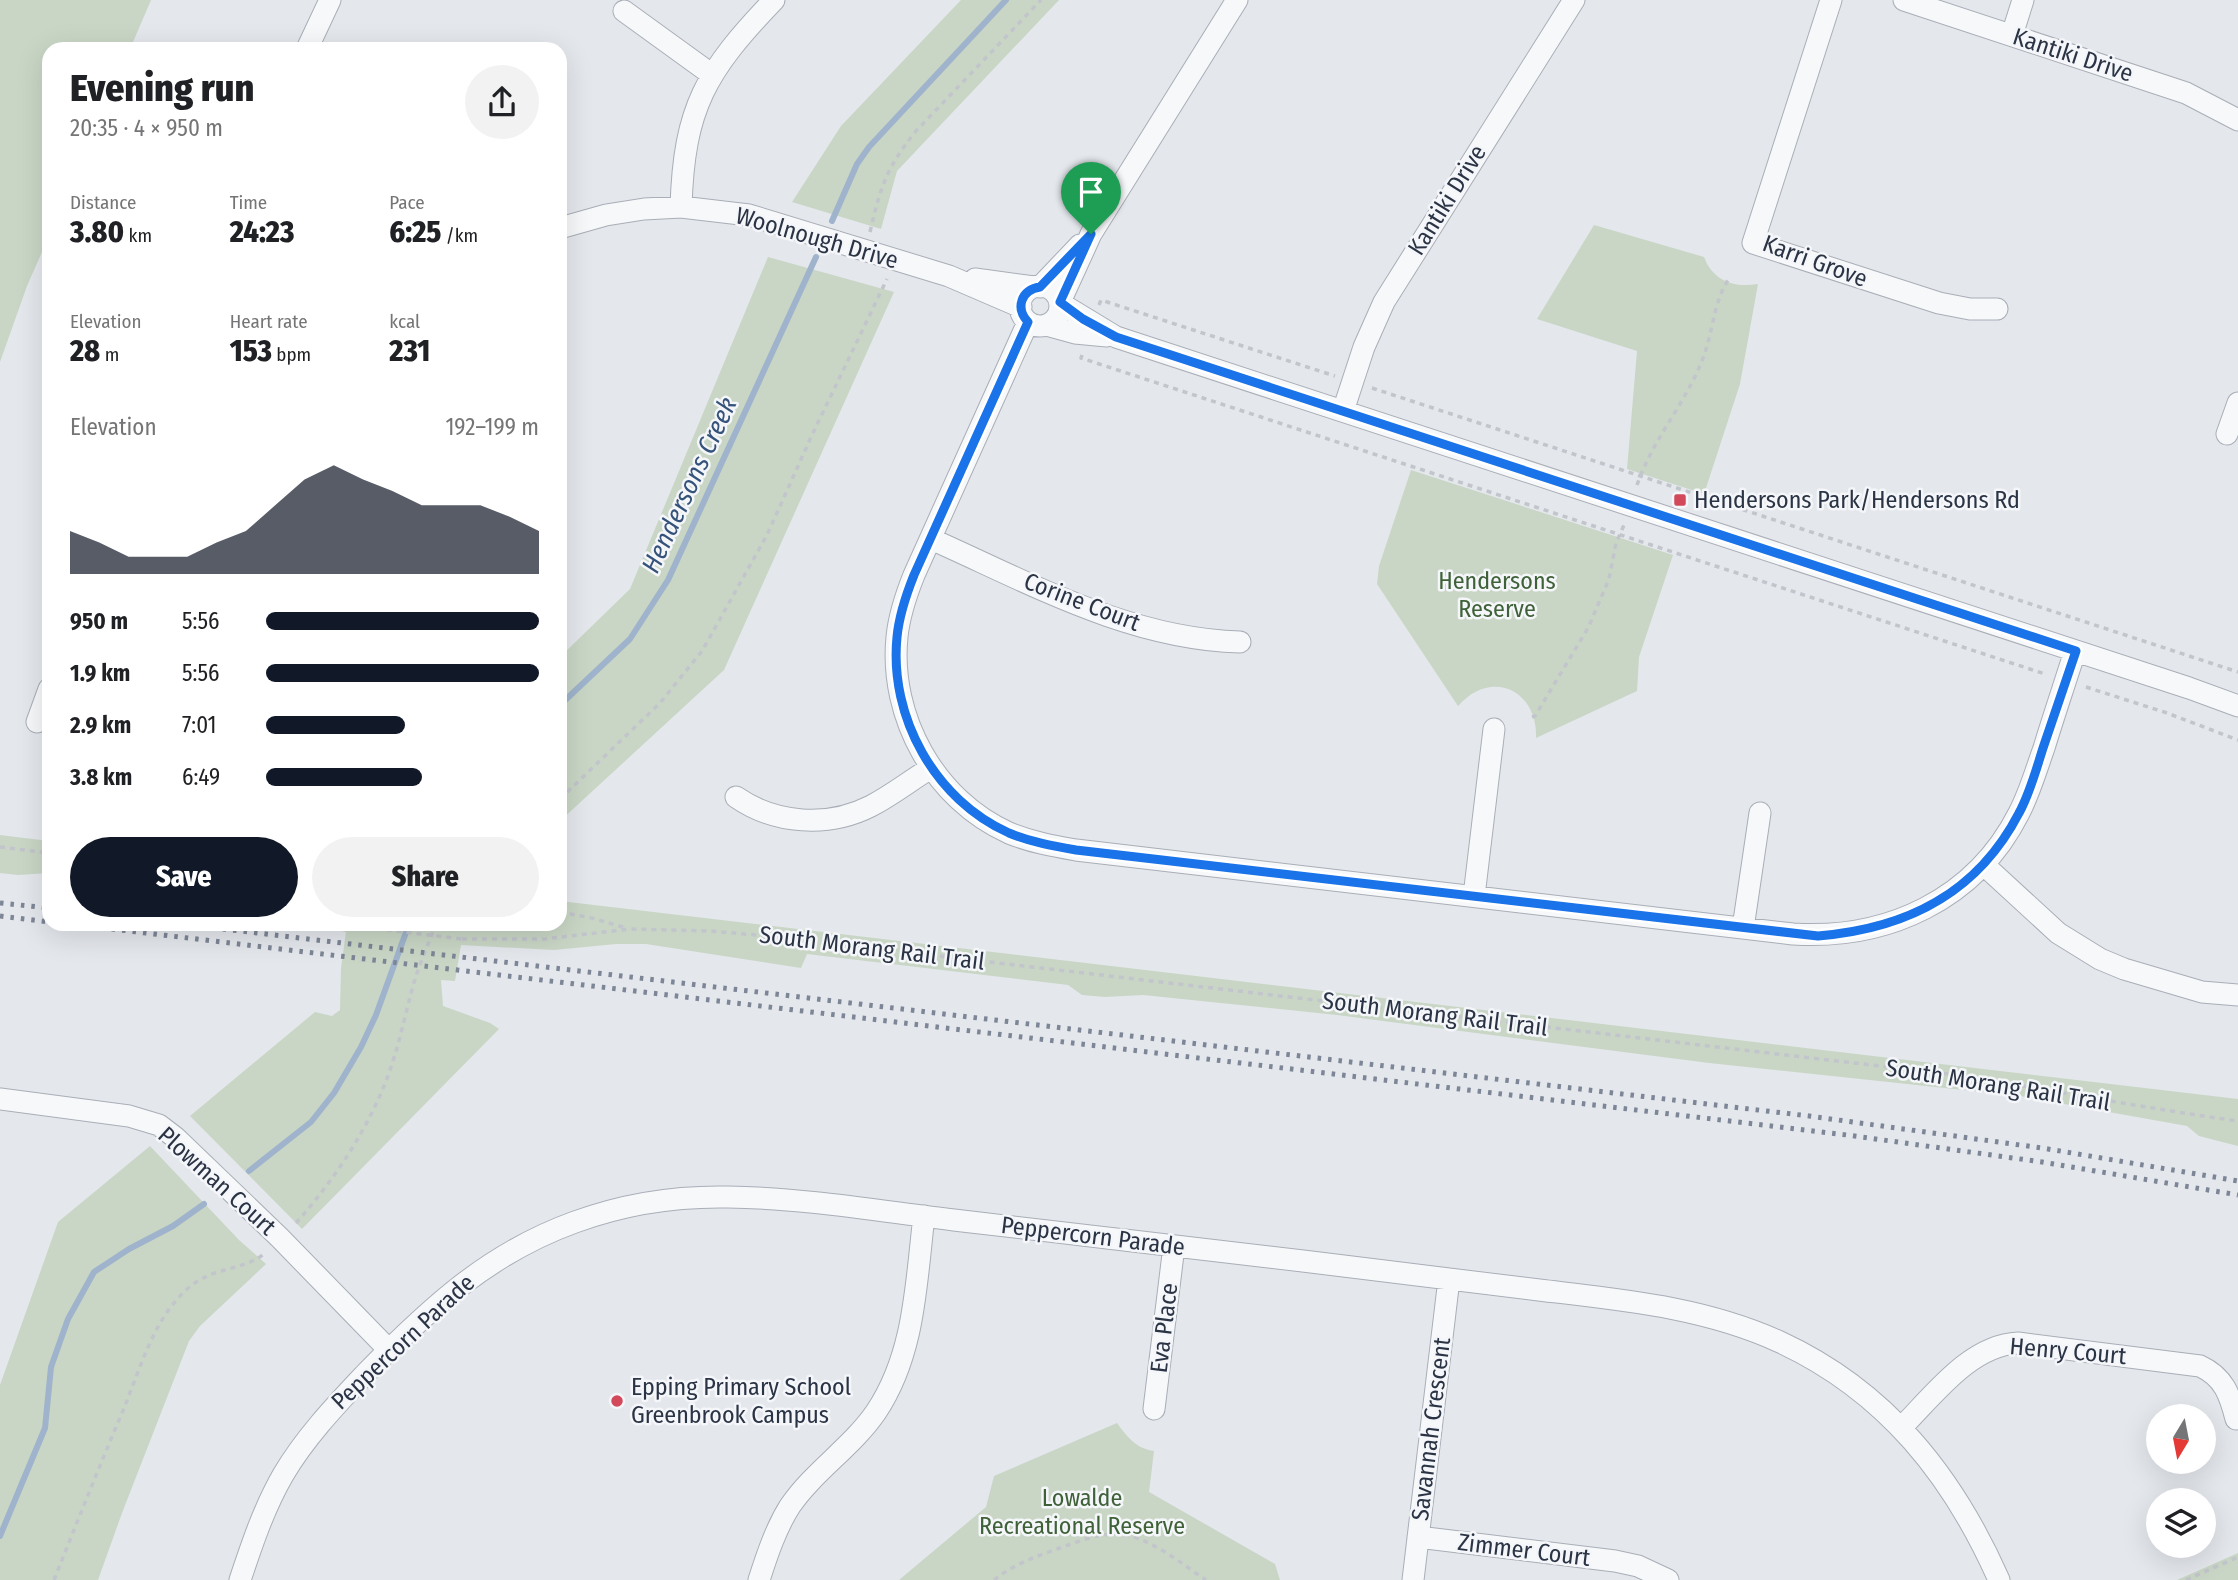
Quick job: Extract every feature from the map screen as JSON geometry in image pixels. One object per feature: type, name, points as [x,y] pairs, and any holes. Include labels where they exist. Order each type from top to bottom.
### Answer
[{"type":"street","points":[[310,42],[330,0]]},
{"type":"street","points":[[681,207],[685,144],[701,93],[732,45],[774,0]]},
{"type":"street","points":[[1032,318],[1056,319],[1060,302],[1091,234],[1237,0]]},
{"type":"street","name":"Kantiki Drive","points":[[1343,411],[1364,347],[1384,302],[1574,0]]},
{"type":"street","name":"Karri Grove","points":[[1830,0],[1754,243],[1939,303],[1970,309],[1997,309]]},
{"type":"street","name":"Kantiki Drive","points":[[1904,0],[2186,93],[2238,120]]},
{"type":"street","points":[[2012,35],[2023,0]]},
{"type":"street","points":[[624,11],[711,74]]},
{"type":"street","name":"Woolnough Drive","points":[[567,226],[606,215],[644,209],[681,207],[749,215],[949,276],[1037,287]]},
{"type":"street","points":[[1091,234],[1037,287],[1024,295],[1032,318],[904,602],[897,636],[896,669],[900,697],[908,725],[931,768],[977,815],[1008,832],[1038,843],[1474,896],[1818,936],[1851,933],[1881,927],[1920,912],[1953,891],[1984,865],[2005,838],[2020,812],[2076,651]]},
{"type":"street","name":"Woolnough Drive","points":[[949,276],[1032,318],[1075,333],[1116,337]]},
{"type":"street","points":[[1037,287],[1054,292],[1060,302],[1116,337],[2238,706]]},
{"type":"street","points":[[2227,434],[2238,403]]},
{"type":"street","name":"Corine Court","points":[[931,539],[1113,618],[1182,636],[1240,642]]},
{"type":"street","points":[[37,722],[42,708]]},
{"type":"street","points":[[1474,896],[1494,729]]},
{"type":"street","points":[[736,797],[752,808],[772,816],[825,820],[853,814],[872,805],[931,768]]},
{"type":"street","points":[[1743,928],[1760,813]]},
{"type":"street","points":[[1984,865],[2058,933],[2100,959],[2124,969],[2202,992],[2238,995]]},
{"type":"street","name":"Plowman Court","points":[[0,1099],[119,1114],[159,1125],[176,1138],[280,1238],[389,1350]]},
{"type":"street","name":"Peppercorn Parade","points":[[240,1580],[261,1522],[285,1472],[305,1442],[332,1408],[389,1350],[462,1283],[504,1254],[542,1235],[624,1207],[668,1200],[729,1197],[924,1216],[1671,1307],[1745,1327],[1786,1344],[1831,1370],[1867,1396],[1901,1428],[1930,1459],[1949,1485],[1970,1519],[1999,1580]]},
{"type":"street","points":[[759,1580],[780,1525],[791,1506],[807,1486],[856,1438],[876,1412],[895,1378],[908,1338],[924,1216]]},
{"type":"street","name":"Eva Place","points":[[1154,1409],[1174,1246]]},
{"type":"street","name":"Savannah Crescent","points":[[1413,1580],[1449,1279]]},
{"type":"street","name":"Henry Court","points":[[1901,1428],[1975,1357],[2003,1343],[2200,1367],[2220,1379],[2229,1393],[2236,1419]]},
{"type":"street","name":"Zimmer Court","points":[[1418,1537],[1615,1561],[1637,1566],[1668,1580]]},
{"type":"path","points":[[869,233],[881,185],[898,153],[1041,0]]},
{"type":"path","points":[[567,792],[660,704],[702,651],[767,535],[885,285]]},
{"type":"path","points":[[0,847],[42,852]]},
{"type":"path","name":"South Morang Rail Trail","points":[[567,913],[630,929]]},
{"type":"path","name":"South Morang Rail Trail","points":[[396,931],[462,939],[544,939],[630,929],[711,931],[767,936],[1957,1075],[2033,1086],[2170,1112],[2238,1121]]},
{"type":"path","points":[[54,1580],[148,1349],[167,1312],[197,1280],[212,1272],[257,1259],[295,1224],[329,1184],[352,1148],[381,1093],[433,931]]},
{"type":"path","points":[[994,1580],[1016,1565],[1036,1556],[1101,1535],[1116,1534],[1144,1542],[1206,1580]]},
{"type":"path","points":[[2186,1580],[2238,1557]]},
{"type":"green space","points":[[0,0],[151,0],[133,42],[42,42],[42,252],[0,362]]},
{"type":"green space","points":[[961,0],[1059,0],[897,171],[881,229],[792,202],[841,126]]},
{"type":"green space","points":[[1594,225],[1704,257],[1713,272],[1733,284],[1758,284],[1740,384],[1704,494],[1627,469],[1637,351],[1537,319]]},
{"type":"green space","points":[[768,257],[894,292],[724,670],[567,815],[567,650],[630,589]]},
{"type":"green space","name":"Hendersons Reserve","points":[[1411,470],[1673,555],[1639,657],[1637,691],[1536,738],[1535,721],[1529,707],[1521,697],[1510,690],[1484,688],[1471,694],[1458,706],[1377,584],[1379,566]]},
{"type":"green space","points":[[0,835],[42,840],[42,873],[0,873]]},
{"type":"green space","points":[[567,902],[2238,1099],[2238,1146],[2199,1136],[2187,1126],[2020,1096],[1709,1063],[1337,1015],[1143,995],[1082,995],[1068,985],[807,954],[801,968],[646,944],[554,950],[461,945],[455,981],[441,980],[443,1006],[490,1023],[499,1029],[302,1229],[190,1116],[315,1012],[332,1016],[340,1010],[341,968],[346,932],[342,931],[567,931]]},
{"type":"green space","points":[[150,1146],[239,1240],[266,1264],[200,1326],[189,1341],[98,1580],[0,1580],[0,1385],[58,1222]]},
{"type":"green space","name":"Lowalde Recreational Reserve","points":[[1117,1423],[1133,1442],[1154,1451],[1149,1492],[1275,1564],[1280,1580],[899,1580],[986,1507],[994,1476]]},
{"type":"green space","points":[[2238,1553],[2238,1580],[2177,1580]]},
{"type":"waterway","name":"Hendersons Creek","points":[[832,221],[857,164],[869,147],[1006,0]]},
{"type":"waterway","name":"Hendersons Creek","points":[[567,698],[630,639],[668,580],[816,257]]},
{"type":"waterway","name":"Hendersons Creek","points":[[249,1171],[311,1122],[334,1093],[376,1015],[406,931]]},
{"type":"waterway","name":"Hendersons Creek","points":[[0,1536],[45,1428],[51,1367],[68,1319],[94,1272],[129,1249],[173,1226],[204,1204]]},
{"type":"railway","points":[[0,903],[42,907]]},
{"type":"railway","points":[[0,916],[42,921]]},
{"type":"railway","points":[[129,931],[1847,1135],[2042,1162],[2238,1195]]},
{"type":"railway","points":[[240,931],[1809,1116],[2042,1148],[2238,1181]]},
{"type":"place","name":"Hendersons Park/Hendersons Rd","points":[[1680,500]]},
{"type":"place","name":"Epping Primary School Greenbrook Campus","points":[[617,1401]]},
{"type":"route","points":[[1091,234],[1060,303],[1116,337],[2076,651],[2032,782],[2020,812],[2005,838],[1984,865],[1953,891],[1920,912],[1881,927],[1818,936],[1076,850],[1038,843],[1008,832],[977,815],[931,768],[908,725],[896,669],[897,636],[904,602],[914,575],[1028,322],[1021,311],[1021,301],[1028,290],[1040,287],[1091,234]]}]
